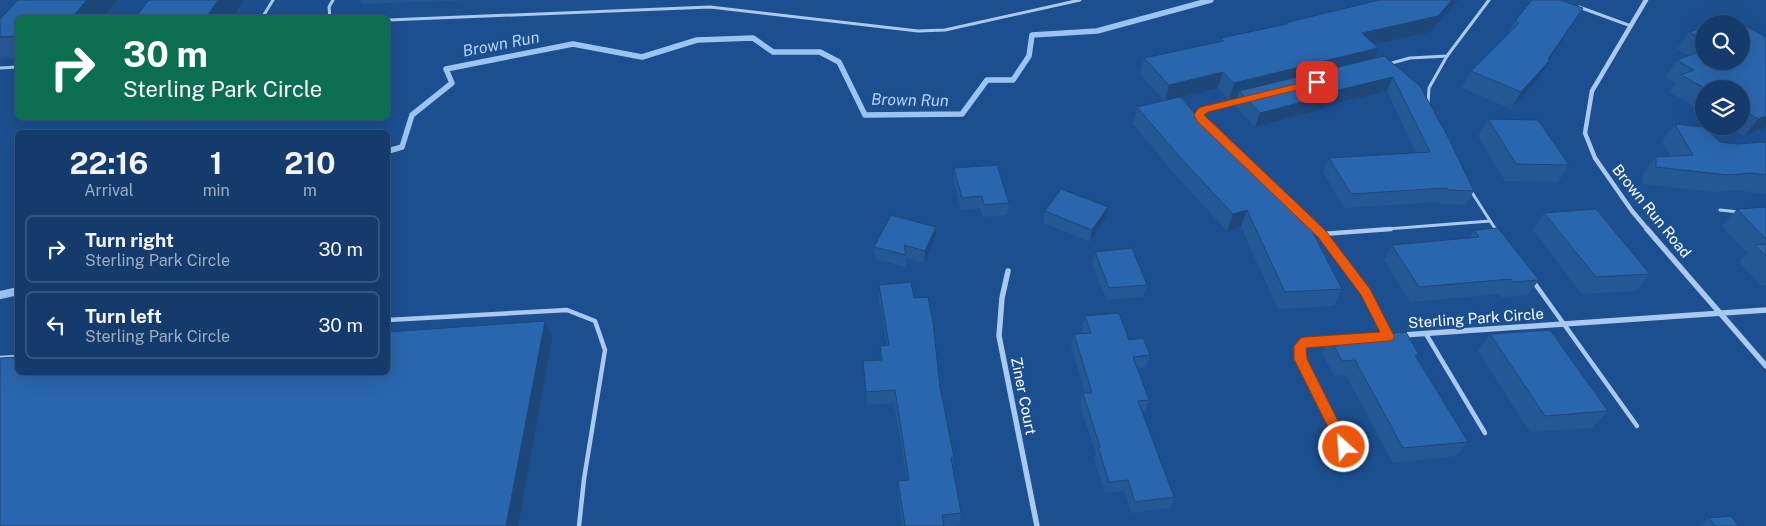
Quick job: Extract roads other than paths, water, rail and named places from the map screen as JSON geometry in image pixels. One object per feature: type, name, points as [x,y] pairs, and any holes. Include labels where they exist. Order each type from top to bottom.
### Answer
[{"type":"street","name":"Brown Run Road","points":[[1646,0],[1592,91],[1585,133],[1595,158],[1627,205],[1766,366]]},
{"type":"street","name":"Ziner Court","points":[[1008,271],[1002,298],[999,336],[1037,526]]},
{"type":"street","name":"Sterling Park Circle","points":[[1379,337],[1766,310]]},
{"type":"street","points":[[1305,341],[1342,339]]},
{"type":"lane","points":[[264,15],[273,0]]},
{"type":"lane","points":[[330,15],[329,7],[333,0]]},
{"type":"lane","points":[[390,20],[710,7],[750,10],[918,31],[945,30],[1080,0]]},
{"type":"lane","points":[[1431,113],[1428,104],[1429,88],[1447,56],[1489,0]]},
{"type":"lane","points":[[1576,6],[1631,26]]},
{"type":"lane","points":[[1382,65],[1410,58],[1447,56]]},
{"type":"lane","points":[[0,68],[15,67]]},
{"type":"lane","name":"Sterling Park Circle","points":[[1242,100],[1200,112],[1200,119],[1322,234],[1366,292],[1388,336]]},
{"type":"lane","points":[[1466,183],[1501,237]]},
{"type":"lane","points":[[1720,210],[1748,213]]},
{"type":"lane","points":[[1322,234],[1490,221]]},
{"type":"lane","name":"Sterling Park Circle","points":[[1530,276],[1637,426]]},
{"type":"lane","points":[[390,320],[567,310],[595,321],[605,350],[584,479],[579,526]]},
{"type":"lane","points":[[1426,334],[1486,433]]},
{"type":"lane","points":[[1305,341],[1300,346],[1301,359],[1344,447]]},
{"type":"lane","points":[[0,358],[15,357]]},
{"type":"waterway","name":"Brown Run","points":[[390,150],[402,147],[412,115],[452,83],[446,69],[573,44],[642,57],[697,40],[753,38],[773,52],[820,52],[839,62],[865,115],[962,114],[987,80],[1013,80],[1029,56],[1032,35],[1097,31],[1211,0]]},
{"type":"waterway","name":"Brown Run","points":[[0,295],[15,292]]}]
